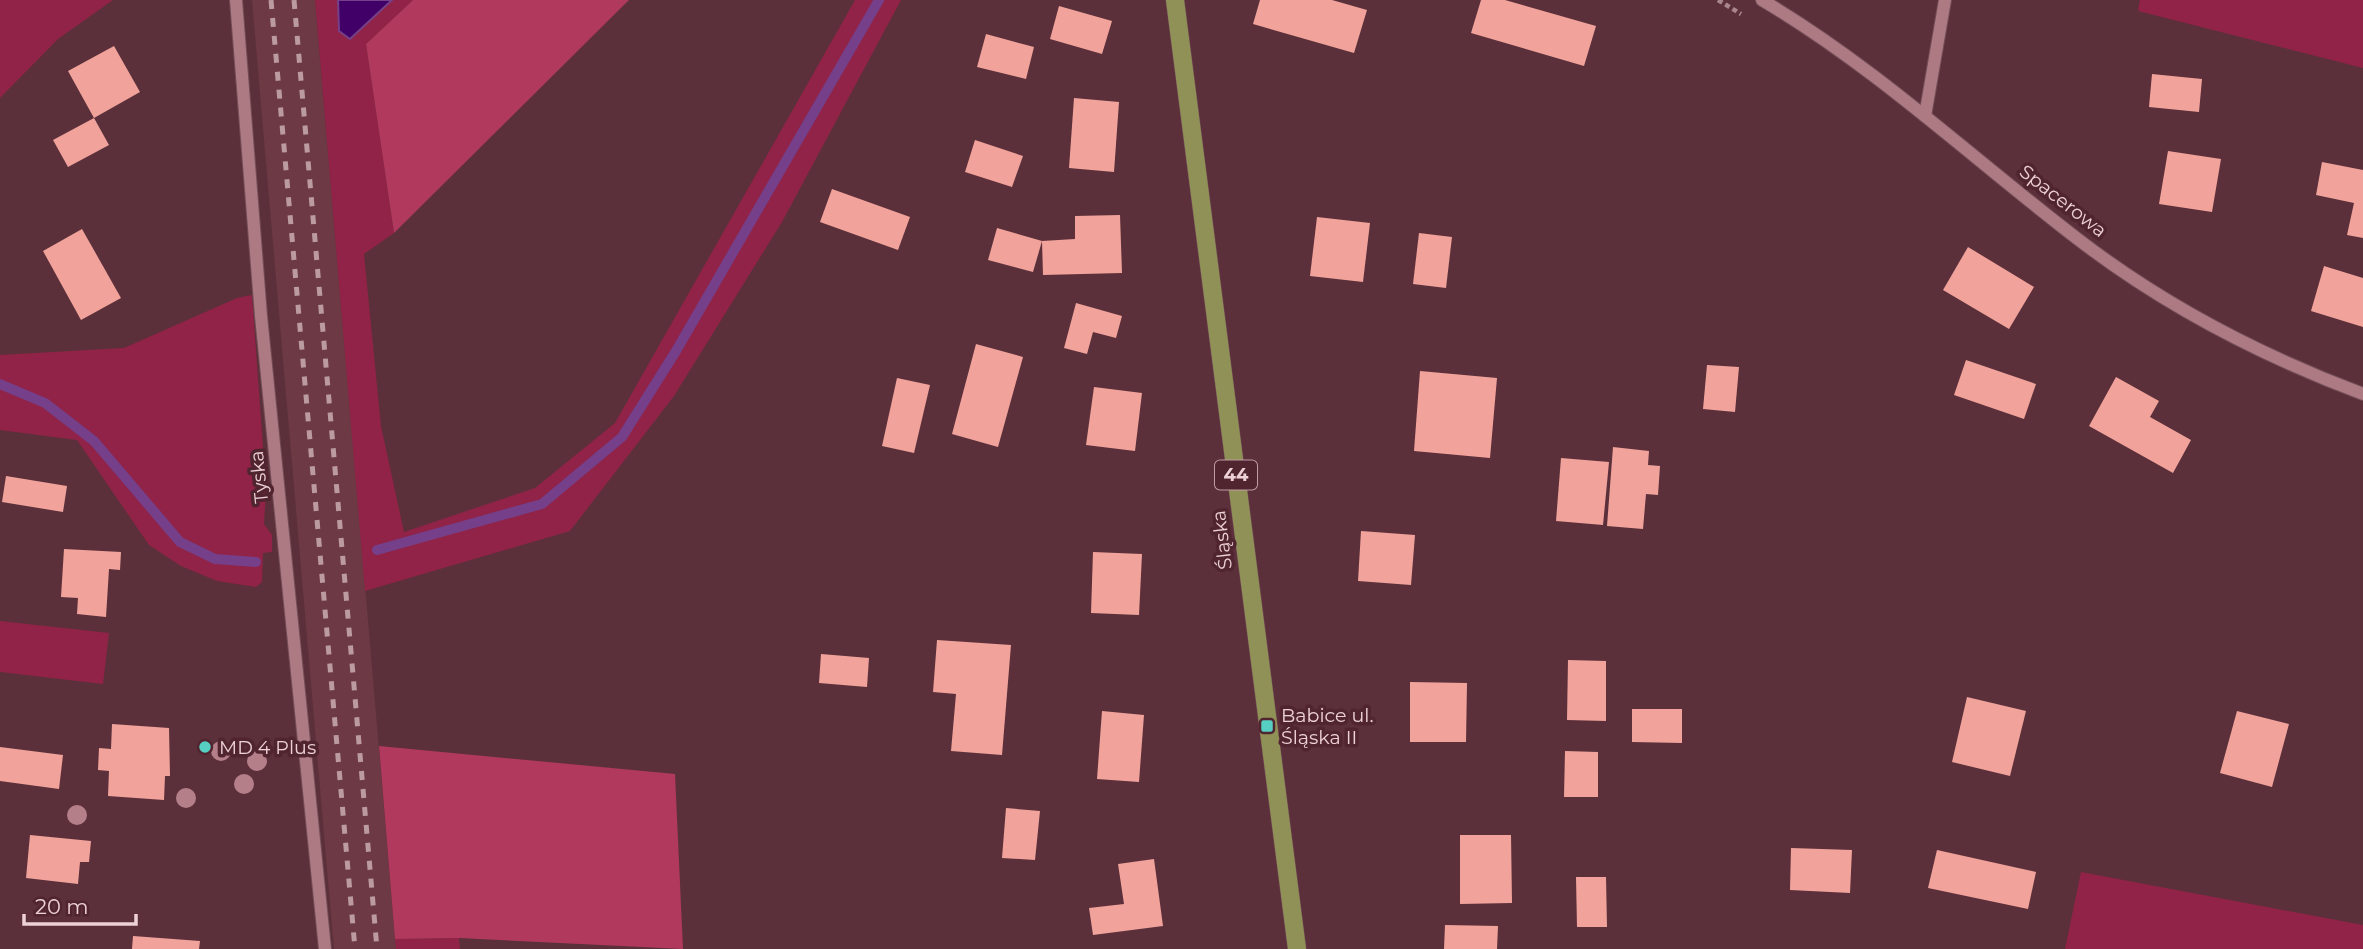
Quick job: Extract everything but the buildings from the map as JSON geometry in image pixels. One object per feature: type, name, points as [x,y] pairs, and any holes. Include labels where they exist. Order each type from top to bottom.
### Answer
[{"type":"main road","name":"Śląska","points":[[1175,0],[1297,949]]},
{"type":"street","name":"Tyska","points":[[236,0],[261,316],[325,949]]},
{"type":"street","name":"Spacerowa","points":[[1762,0],[1857,61],[2080,241],[2155,293],[2257,349],[2363,394]]},
{"type":"street","points":[[1925,116],[1945,0]]},
{"type":"shaded area","points":[[0,0],[113,0],[58,39],[0,98]]},
{"type":"shaded area","points":[[252,0],[315,0],[396,949],[334,949]]},
{"type":"shaded area","points":[[315,0],[413,0],[366,44],[394,233],[364,254],[381,426],[404,532],[535,488],[615,423],[855,0],[901,0],[782,222],[674,396],[570,531],[365,591]]},
{"type":"shaded area","points":[[338,0],[392,0],[350,39],[339,31]]},
{"type":"shaded area","points":[[413,0],[629,0],[394,233],[366,44]]},
{"type":"shaded area","points":[[2140,0],[2363,0],[2363,68],[2138,11]]},
{"type":"shaded area","points":[[252,295],[266,490],[264,524],[272,535],[272,552],[263,553],[262,582],[256,587],[217,581],[181,566],[149,545],[77,440],[0,430],[0,355],[124,348],[237,298]]},
{"type":"shaded area","points":[[0,621],[109,633],[103,684],[0,672]]},
{"type":"shaded area","points":[[379,746],[675,774],[683,949],[459,938],[395,939]]},
{"type":"shaded area","points":[[2081,872],[2363,925],[2363,949],[2065,949]]},
{"type":"shaded area","points":[[459,938],[460,949],[396,949],[395,939]]},
{"type":"waterway","points":[[377,550],[542,504],[622,437],[676,351],[879,0]]},
{"type":"waterway","points":[[0,384],[45,403],[94,441],[180,542],[215,559],[256,562]]},
{"type":"railway","points":[[271,0],[355,949]]},
{"type":"railway","points":[[294,0],[377,949]]},
{"type":"place","name":"Babice ul. Śląska II","points":[[1267,726]]},
{"type":"place","name":"MD 4 Plus","points":[[205,747]]}]
